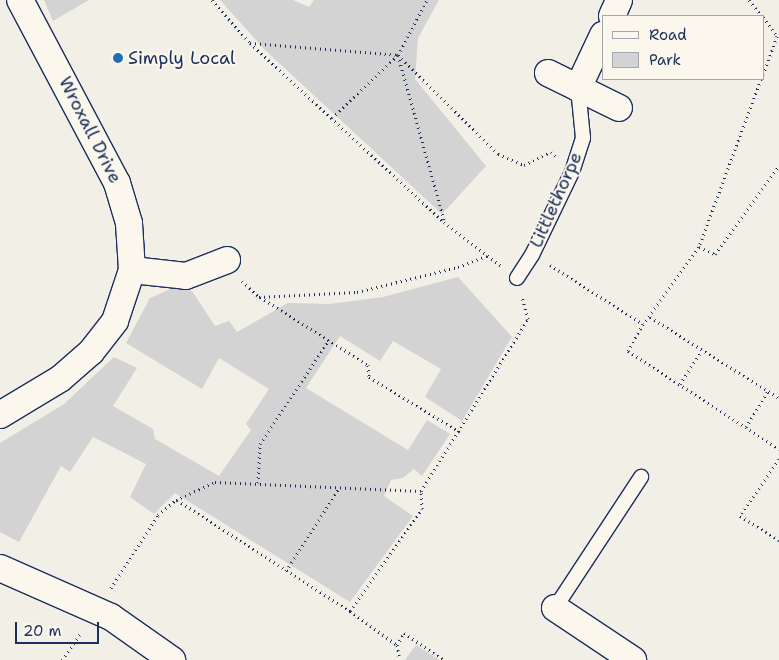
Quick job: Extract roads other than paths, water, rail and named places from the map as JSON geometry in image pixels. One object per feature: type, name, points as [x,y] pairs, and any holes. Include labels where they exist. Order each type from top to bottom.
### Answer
[{"type":"street","name":"Wroxall Drive","points":[[0,415],[60,379],[91,352],[115,321],[132,270],[129,224],[117,182],[20,0]]},
{"type":"street","points":[[612,15],[619,0]]},
{"type":"street","points":[[578,88],[602,37]]},
{"type":"street","points":[[548,73],[619,108]]},
{"type":"street","points":[[132,270],[186,276],[227,260]]},
{"type":"street","points":[[0,568],[97,610],[172,660]]},
{"type":"street","points":[[555,608],[634,660]]},
{"type":"lane","name":"Littlethorpe","points":[[517,278],[532,255],[572,172],[583,138],[578,88]]},
{"type":"lane","points":[[555,608],[641,477]]},
{"type":"place","name":"Simply Local","points":[[118,58]]}]
